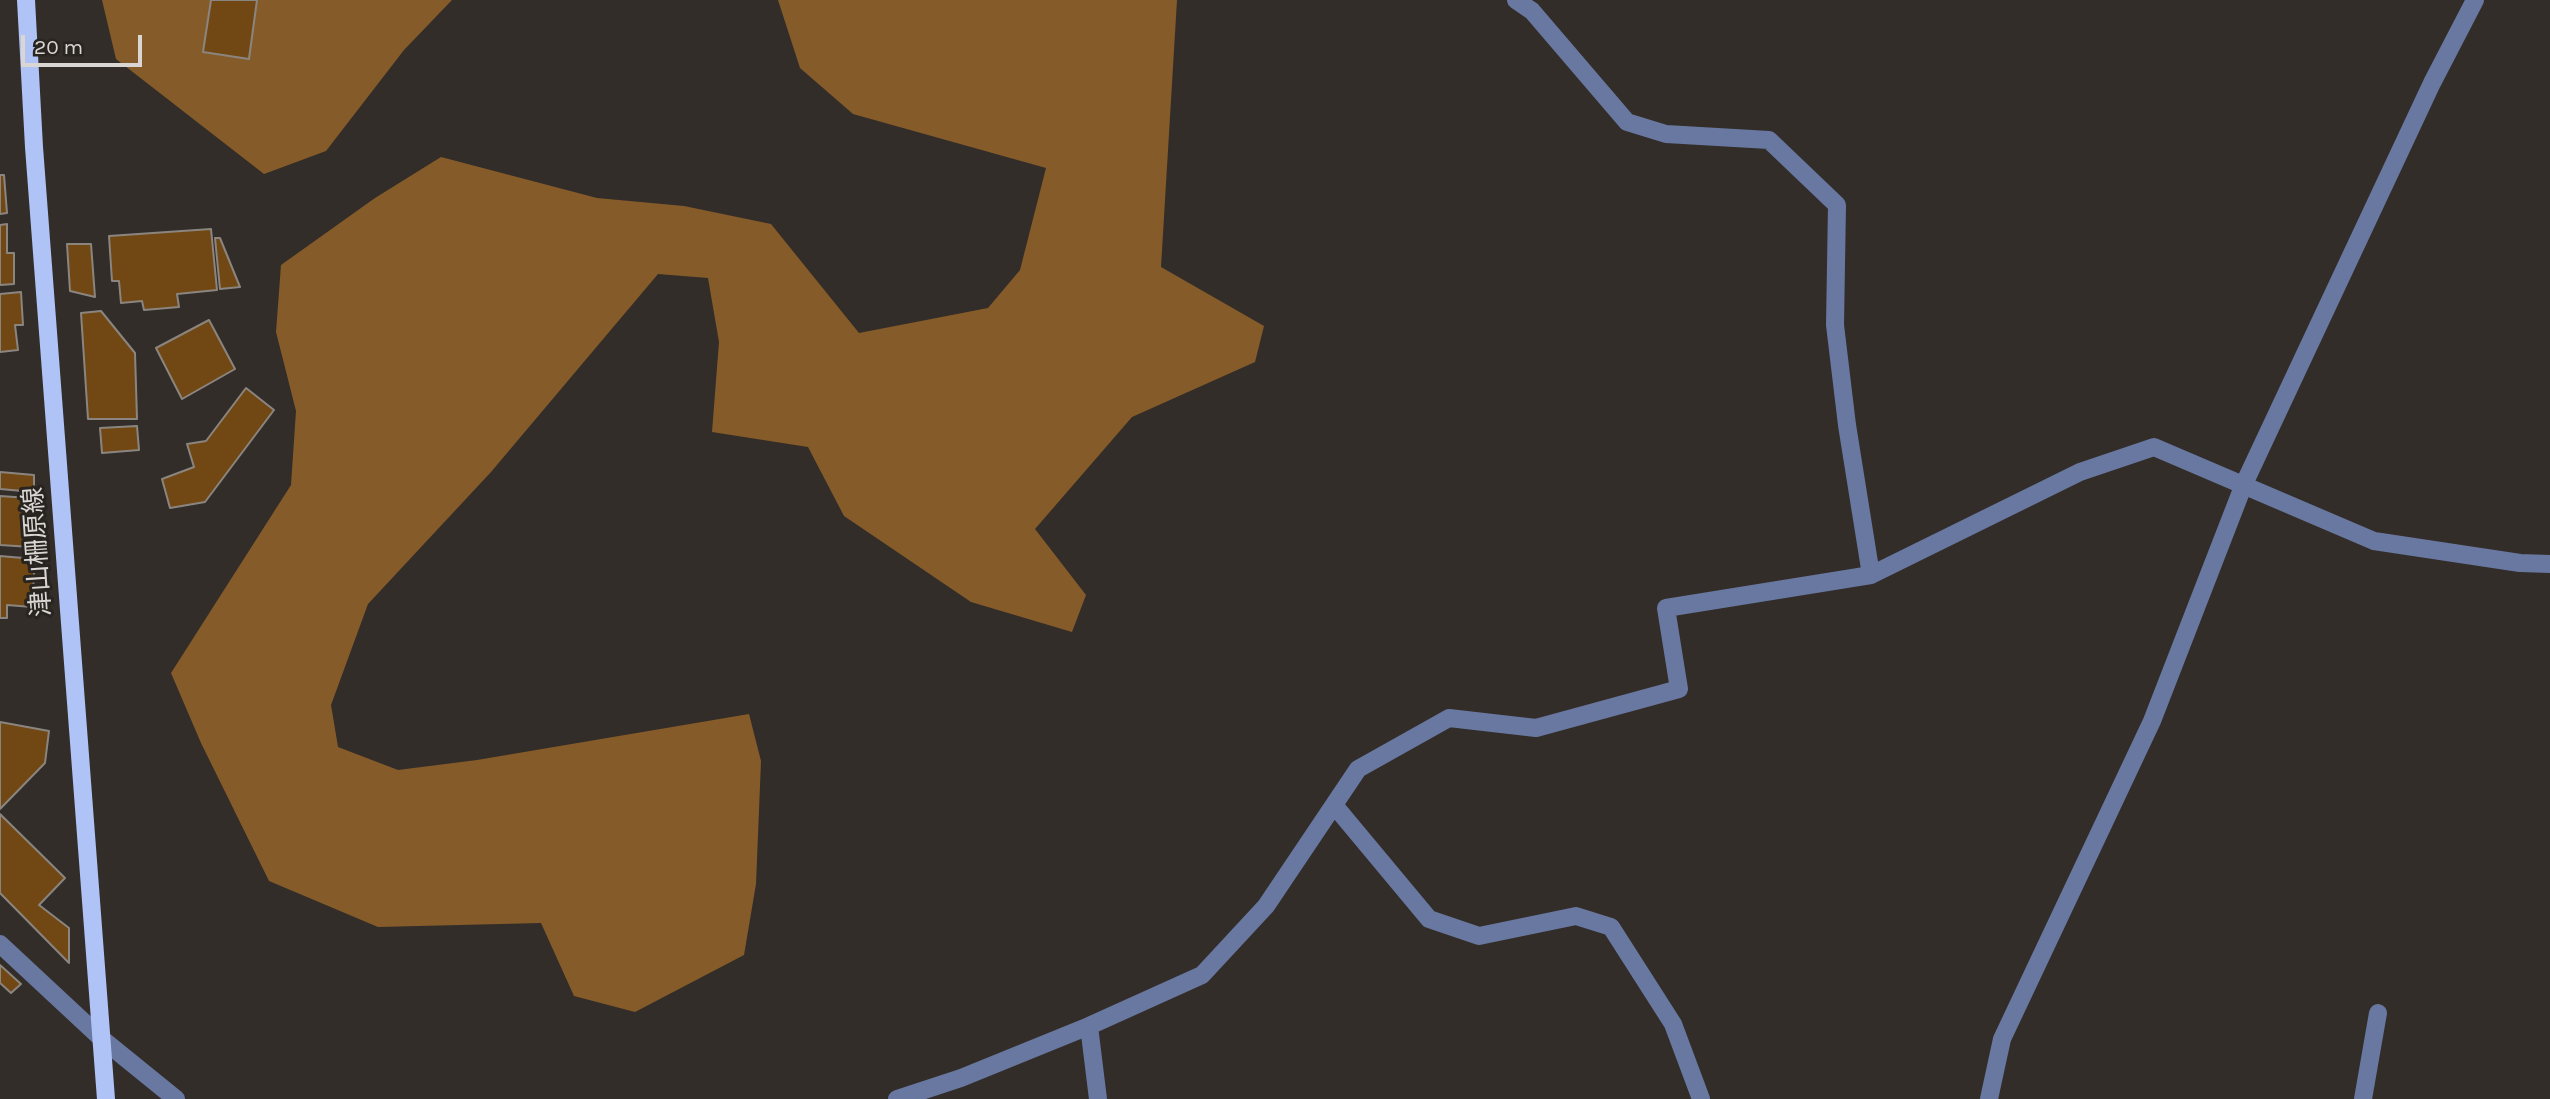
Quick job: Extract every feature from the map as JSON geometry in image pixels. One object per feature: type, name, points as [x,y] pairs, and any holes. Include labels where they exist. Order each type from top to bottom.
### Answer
[{"type":"main road","name":"津山柵原線","points":[[26,0],[34,147],[106,1099]]},
{"type":"street","points":[[1516,0],[1532,11],[1627,122],[1666,134],[1769,140],[1837,205],[1835,325],[1847,425],[1871,575]]},
{"type":"street","points":[[1989,1099],[2002,1039],[2152,721],[2245,484],[2432,83],[2475,0]]},
{"type":"street","points":[[897,1099],[961,1078],[1090,1026],[1202,975],[1266,906],[1358,769],[1449,718],[1536,728],[1679,689],[1666,608],[1871,575],[2080,472],[2154,447],[2374,541],[2520,563],[2550,564]]},
{"type":"street","points":[[1334,805],[1429,919],[1479,936],[1576,916],[1611,927],[1673,1024],[1701,1099]]},
{"type":"street","points":[[0,944],[102,1039],[176,1099]]},
{"type":"street","points":[[2363,1099],[2378,1013]]},
{"type":"street","points":[[1090,1026],[1098,1099]]},
{"type":"shaded area","points":[[102,0],[452,0],[404,50],[326,151],[264,174],[116,59]]},
{"type":"shaded area","points":[[778,0],[1177,0],[1161,267],[1264,326],[1255,362],[1132,417],[1035,529],[1086,595],[1072,632],[971,602],[844,516],[808,447],[712,432],[719,342],[708,278],[658,274],[491,472],[368,604],[331,705],[338,747],[398,770],[477,760],[749,714],[761,761],[756,884],[744,955],[635,1012],[574,996],[541,923],[378,927],[269,881],[201,743],[171,673],[291,485],[296,411],[276,332],[281,265],[375,198],[441,157],[597,198],[684,206],[771,224],[859,333],[988,308],[1020,270],[1046,168],[853,114],[800,68]]},
{"type":"building","points":[[211,0],[257,0],[249,59],[203,52]]},
{"type":"building","points":[[0,175],[4,175],[7,213],[0,214]]},
{"type":"building","points":[[7,224],[7,253],[14,253],[14,284],[0,285],[0,225]]},
{"type":"building","points":[[211,229],[217,290],[177,294],[179,307],[144,310],[142,301],[121,303],[119,281],[112,281],[109,236]]},
{"type":"building","points":[[215,238],[220,238],[240,287],[220,289]]},
{"type":"building","points":[[67,244],[91,244],[95,297],[70,291]]},
{"type":"building","points":[[21,292],[23,325],[15,325],[18,350],[0,352],[0,294]]},
{"type":"building","points":[[101,311],[135,353],[137,419],[88,419],[81,313]]},
{"type":"building","points":[[209,320],[235,369],[182,399],[156,348]]},
{"type":"building","points":[[246,388],[274,410],[205,502],[170,508],[162,479],[194,467],[187,444],[206,441]]},
{"type":"building","points":[[137,426],[139,450],[102,453],[100,428]]},
{"type":"building","points":[[0,472],[34,475],[34,492],[0,489]]},
{"type":"building","points":[[0,496],[29,498],[27,512],[34,513],[31,547],[0,545]]},
{"type":"building","points":[[0,556],[35,559],[32,607],[7,605],[7,618],[0,618]]},
{"type":"building","points":[[0,722],[49,731],[45,763],[0,809]]},
{"type":"building","points":[[0,814],[65,878],[39,905],[69,928],[69,963],[0,893]]},
{"type":"building","points":[[0,965],[21,984],[11,993],[0,983]]}]
